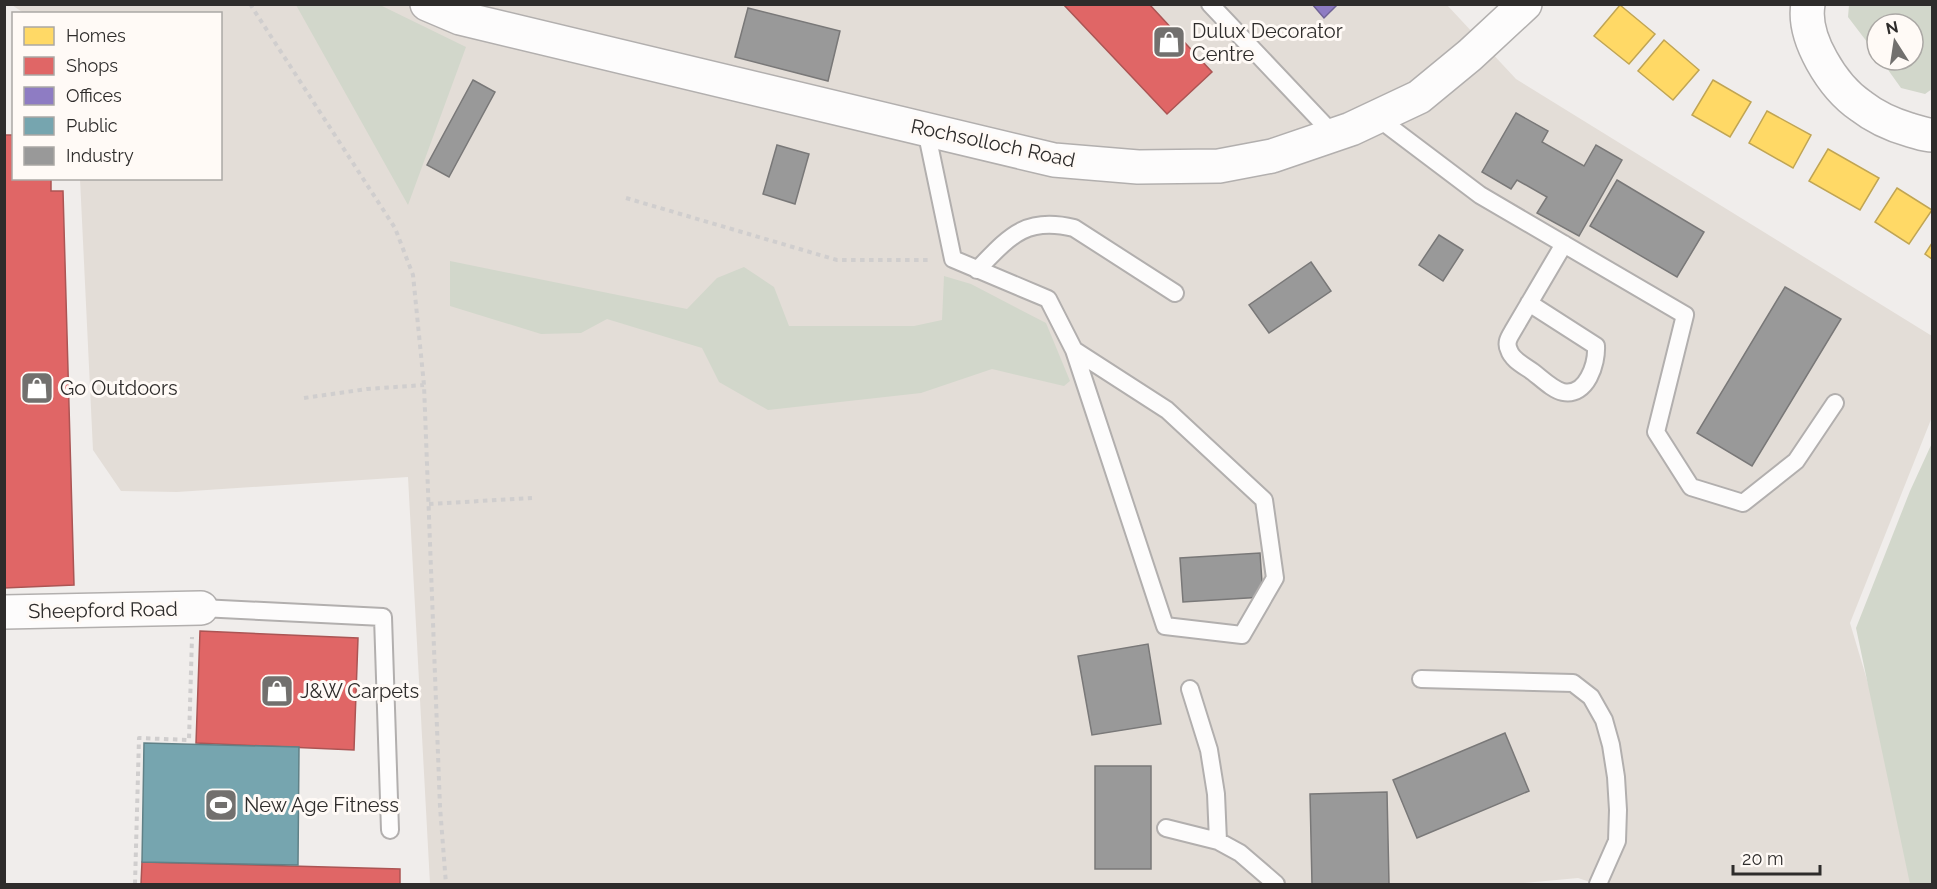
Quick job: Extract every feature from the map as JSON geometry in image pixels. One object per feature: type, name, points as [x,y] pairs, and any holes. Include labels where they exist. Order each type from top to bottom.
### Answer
[{"type":"street","name":"Rochsolloch Road","points":[[427,4],[467,11],[926,130],[1054,160],[1138,167],[1219,166],[1272,156],[1378,118],[1419,97],[1470,56],[1525,4]]},
{"type":"street","points":[[1808,4],[1807,14],[1815,52],[1835,80],[1859,105],[1878,116],[1896,126],[1932,135]]},
{"type":"street","name":"Sheepford Road","points":[[4,612],[197,608]]},
{"type":"lane","points":[[1210,4],[1334,135]]},
{"type":"lane","points":[[1378,118],[1480,195],[1685,315],[1656,432],[1691,487],[1743,503],[1797,461],[1835,403]]},
{"type":"lane","points":[[926,130],[953,260],[1048,299],[1074,350],[1165,626],[1242,635],[1275,578],[1264,500],[1167,411],[1074,350]]},
{"type":"lane","points":[[977,270],[999,247],[1020,231],[1035,224],[1054,223],[1074,228],[1175,293]]},
{"type":"lane","points":[[1529,303],[1596,346],[1597,356],[1586,383],[1575,392],[1562,392],[1519,362],[1509,352],[1507,342],[1529,303],[1564,244]]},
{"type":"lane","points":[[197,608],[383,617],[390,830]]},
{"type":"lane","points":[[1421,679],[1573,683],[1591,697],[1604,720],[1611,745],[1618,810],[1617,841],[1598,885]]},
{"type":"lane","points":[[1190,689],[1209,750],[1216,794],[1218,841]]},
{"type":"lane","points":[[1166,828],[1218,841],[1240,853],[1276,885]]},
{"type":"path","points":[[250,4],[395,228],[413,275],[424,385],[440,807],[446,885]]},
{"type":"path","points":[[626,198],[837,260],[953,260]]},
{"type":"path","points":[[304,398],[367,389],[424,385]]},
{"type":"path","points":[[429,504],[532,498]]},
{"type":"path","points":[[135,885],[139,738],[189,740],[197,608]]},
{"type":"shaded area","points":[[12,5],[1447,5],[1516,79],[1932,336],[1932,417],[1850,623],[1928,884],[1596,884],[1578,878],[1512,884],[430,884],[408,477],[177,492],[121,491],[93,450],[80,180],[222,180],[222,12],[22,12]]},
{"type":"shaded area","points":[[296,5],[380,5],[466,47],[408,205]]},
{"type":"shaded area","points":[[1849,5],[1932,5],[1932,89],[1925,94],[1901,88],[1890,72],[1925,72],[1925,12],[1865,12],[1865,39],[1848,17]]},
{"type":"shaded area","points":[[450,261],[687,309],[717,278],[744,267],[774,287],[789,326],[914,326],[942,320],[944,276],[971,284],[1046,323],[1070,381],[1064,386],[992,369],[921,393],[768,410],[719,382],[702,348],[607,319],[581,333],[541,334],[450,306]]},
{"type":"shaded area","points":[[1932,443],[1932,884],[1910,884],[1856,628],[1910,491]]},
{"type":"building: Homes","points":[[1620,5],[1655,34],[1629,64],[1594,36]]},
{"type":"building: Homes","points":[[1664,40],[1699,70],[1673,100],[1638,71]]},
{"type":"building: Homes","points":[[1713,80],[1751,102],[1730,137],[1692,115]]},
{"type":"building: Homes","points":[[1767,111],[1811,135],[1793,168],[1749,143]]},
{"type":"building: Homes","points":[[1828,149],[1879,178],[1860,210],[1809,181]]},
{"type":"building: Homes","points":[[1897,188],[1932,210],[1909,244],[1875,222]]},
{"type":"building: Homes","points":[[1932,243],[1932,259],[1925,254]]},
{"type":"building: Shops","points":[[1063,4],[1149,4],[1212,72],[1167,114]]},
{"type":"building: Shops","name":"Go Outdoors","points":[[4,135],[12,135],[12,180],[51,180],[51,191],[63,191],[74,585],[4,588]]},
{"type":"building: Shops","name":"J&W Carpets","points":[[200,631],[358,638],[354,750],[196,743]]},
{"type":"building: Shops","points":[[142,862],[400,869],[400,884],[141,884]]},
{"type":"building: Offices","points":[[1312,4],[1338,4],[1324,18]]},
{"type":"building: Public","name":"New Age Fitness","points":[[144,743],[299,747],[298,865],[142,862]]},
{"type":"building: Industry","points":[[748,8],[840,31],[828,81],[735,57]]},
{"type":"building: Industry","points":[[473,80],[495,92],[449,177],[427,165]]},
{"type":"building: Industry","points":[[1516,113],[1548,131],[1542,142],[1584,166],[1596,145],[1622,160],[1579,236],[1537,213],[1547,197],[1517,180],[1511,189],[1482,172]]},
{"type":"building: Industry","points":[[777,145],[809,154],[795,204],[763,194]]},
{"type":"building: Industry","points":[[1617,180],[1704,232],[1677,277],[1590,226]]},
{"type":"building: Industry","points":[[1439,235],[1463,250],[1443,281],[1419,265]]},
{"type":"building: Industry","points":[[1311,262],[1331,291],[1269,333],[1249,305]]},
{"type":"building: Industry","points":[[1785,287],[1841,319],[1752,466],[1697,433]]},
{"type":"building: Industry","points":[[1260,553],[1263,597],[1183,602],[1180,558]]},
{"type":"building: Industry","points":[[1148,644],[1161,724],[1092,735],[1078,656]]},
{"type":"building: Industry","points":[[1505,733],[1529,791],[1417,838],[1393,780]]},
{"type":"building: Industry","points":[[1095,766],[1151,766],[1151,869],[1095,869]]},
{"type":"building: Industry","points":[[1387,792],[1389,884],[1312,884],[1310,794]]},
{"type":"place","name":"Dulux Decorator Centre","points":[[1169,42]]},
{"type":"place","name":"Go Outdoors","points":[[37,388]]},
{"type":"place","name":"J&W Carpets","points":[[277,691]]},
{"type":"place","name":"New Age Fitness","points":[[221,805]]}]
